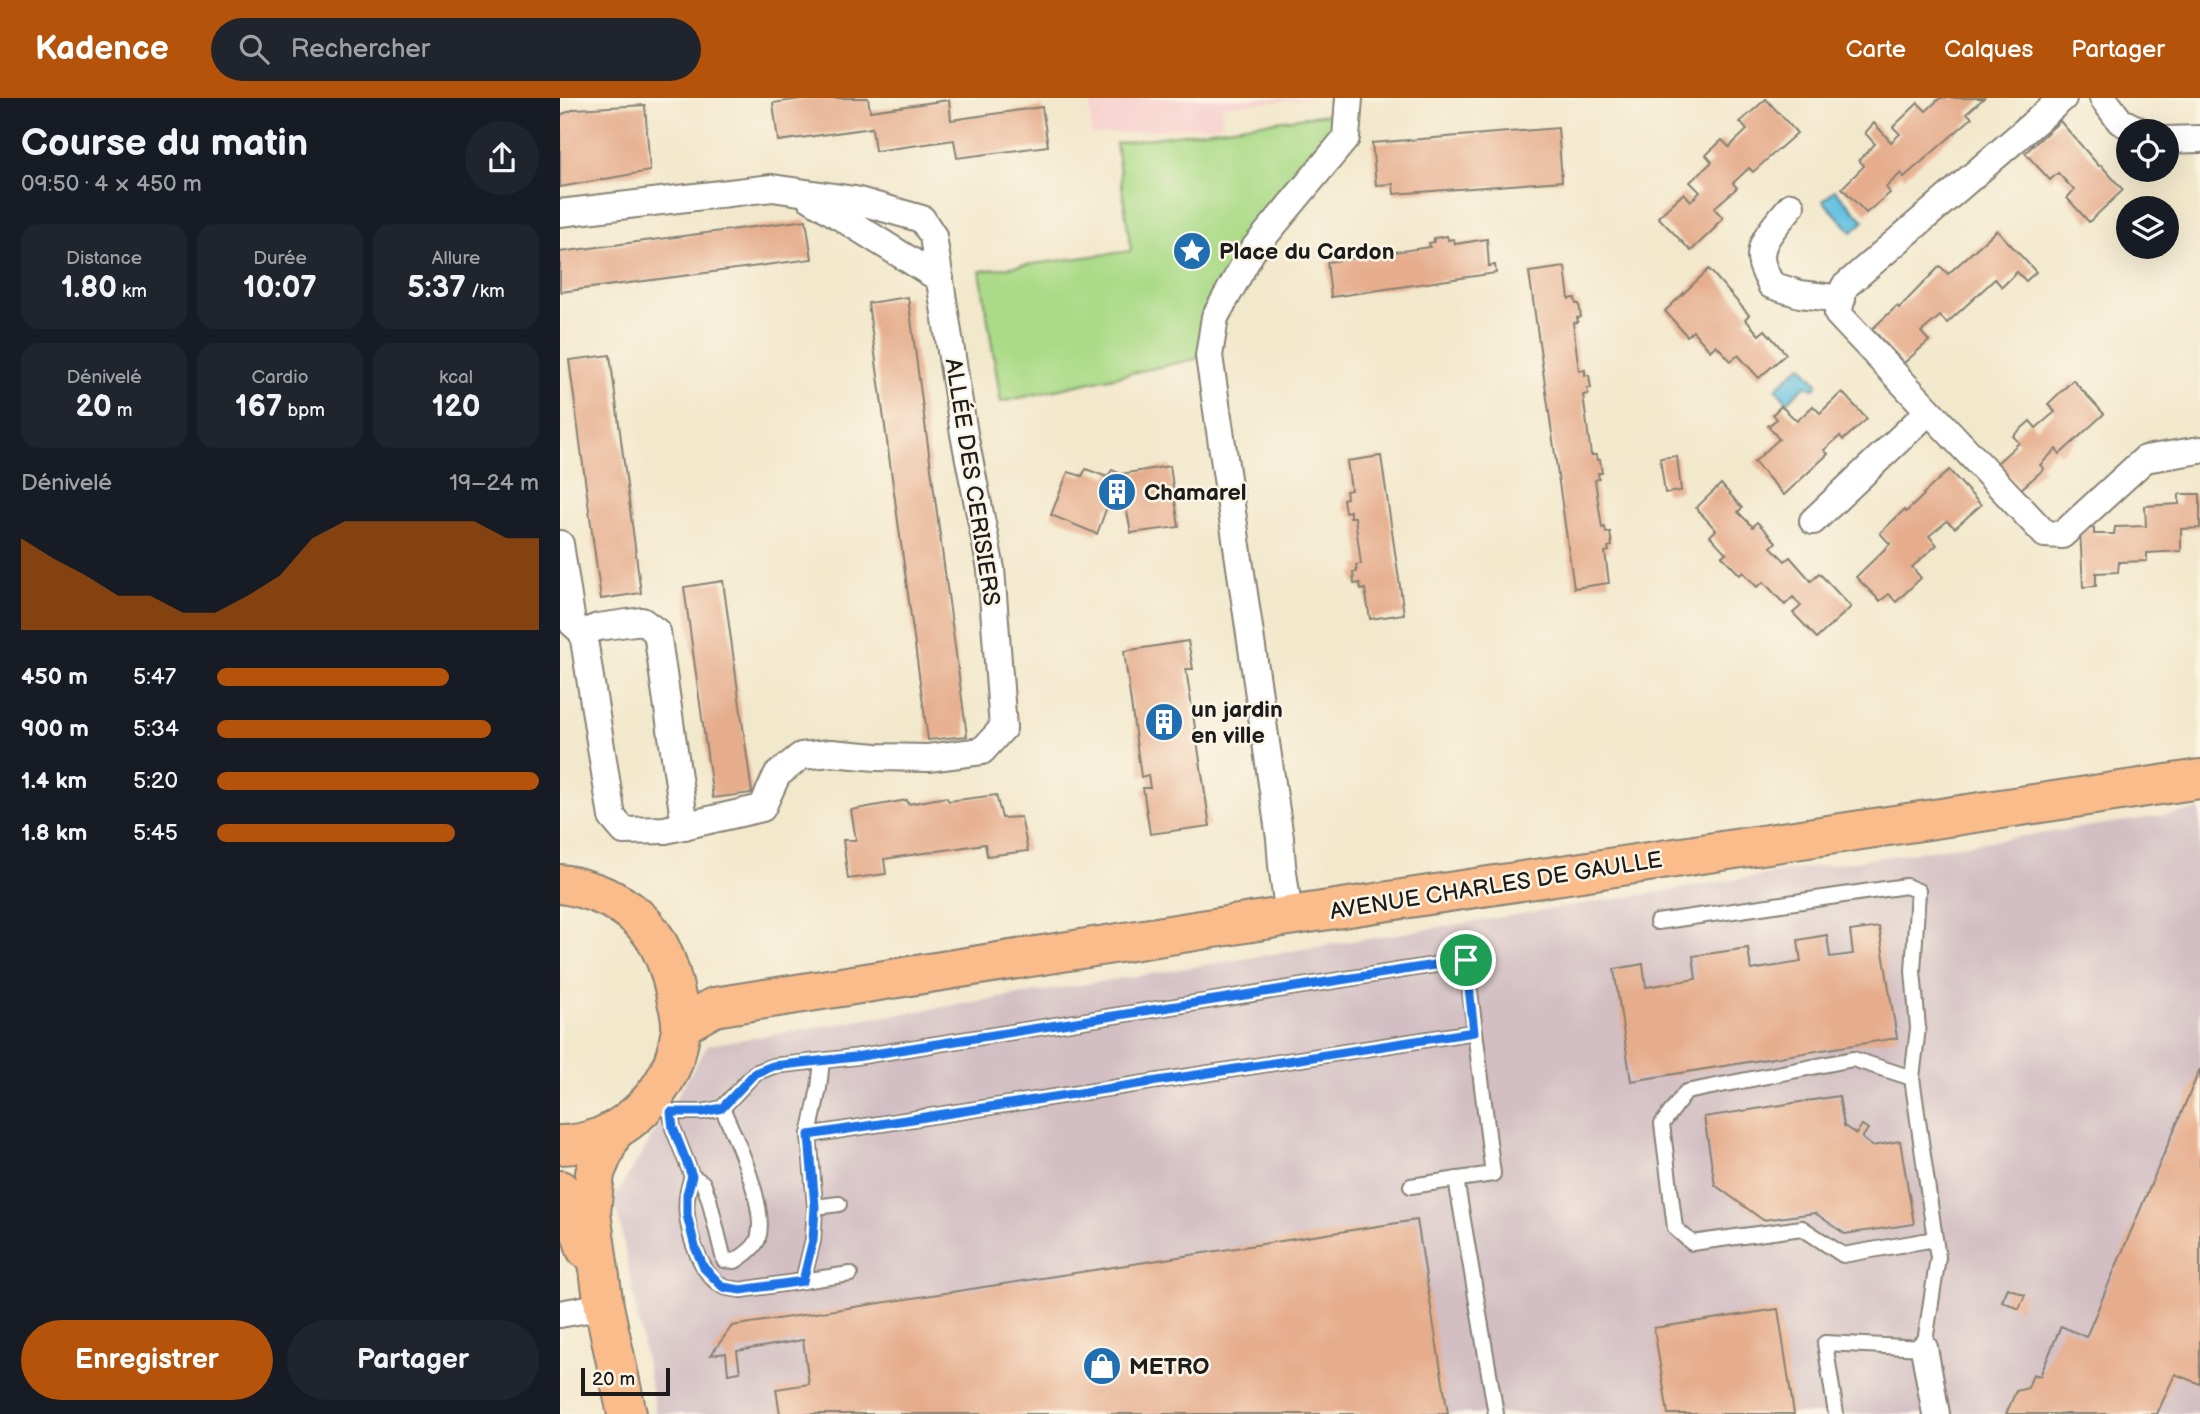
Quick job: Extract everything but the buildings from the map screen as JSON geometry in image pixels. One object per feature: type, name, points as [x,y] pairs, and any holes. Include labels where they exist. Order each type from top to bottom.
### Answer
[{"type":"main road","name":"AVENUE CHARLES DE GAULLE","points":[[682,1026],[714,1007],[1289,916],[2200,779]]},
{"type":"main road","points":[[560,884],[572,885],[614,900],[642,919],[663,949],[672,976],[682,1026],[662,1105],[635,1116],[613,1131],[573,1145],[560,1145]]},
{"type":"main road","name":"AVENUE CHARLES DE GAULLE","points":[[672,976],[711,985],[792,995]]},
{"type":"main road","points":[[613,1131],[595,1173],[591,1213],[604,1306],[628,1414]]},
{"type":"main road","points":[[560,1190],[576,1218],[604,1306]]},
{"type":"street","points":[[1289,916],[1280,838],[1209,356],[1215,317],[1252,251],[1346,138],[1349,98]]},
{"type":"street","points":[[2063,98],[1844,286],[1838,314],[2045,534],[2062,535],[2145,459],[2200,450]]},
{"type":"street","points":[[2104,98],[2119,119]]},
{"type":"street","points":[[2179,140],[2200,139]]},
{"type":"street","name":"ALLÉE DES CERISIERS","points":[[560,213],[772,188],[855,200],[922,219],[939,234],[940,279],[964,434],[991,569],[1003,728],[982,751],[928,758],[831,753],[801,757],[777,775],[762,808],[696,824]]},
{"type":"street","points":[[800,192],[940,279]]},
{"type":"street","points":[[1791,206],[1767,237],[1762,251],[1761,262],[1771,285],[1800,294],[1842,299]]},
{"type":"street","points":[[1814,521],[1929,411]]},
{"type":"street","points":[[560,544],[572,624],[583,633],[612,817],[624,831],[665,830],[696,824],[657,632],[642,621],[598,627],[583,633]]},
{"type":"street","points":[[560,1314],[604,1306]]},
{"type":"street","points":[[1924,1348],[1936,1414]]},
{"type":"lane","points":[[1657,922],[1906,886],[1918,891],[1913,971],[1918,1028],[1912,1078],[1938,1257],[1924,1348],[1825,1343],[1836,1414]]},
{"type":"lane","points":[[662,1105],[702,1112],[722,1108],[755,1073],[773,1066],[821,1061],[1466,960],[1493,1174],[1411,1186]]},
{"type":"lane","points":[[809,1135],[1474,1032]]},
{"type":"lane","points":[[1912,1078],[1853,1059],[1686,1093],[1662,1125],[1675,1228],[1692,1243],[1802,1228],[1843,1255],[1935,1239]]},
{"type":"lane","points":[[803,1281],[813,1240],[815,1207],[809,1135],[819,1088],[821,1061]]},
{"type":"lane","points":[[662,1105],[692,1176],[703,1183],[724,1260]]},
{"type":"lane","points":[[701,1260],[735,1261],[746,1254],[758,1240],[759,1215],[747,1167],[722,1108]]},
{"type":"lane","points":[[692,1176],[687,1194],[687,1215],[695,1247],[704,1268],[723,1287],[741,1290],[850,1274]]},
{"type":"lane","points":[[1456,1179],[1496,1414]]},
{"type":"lane","points":[[815,1207],[839,1204]]},
{"type":"shaded area","points":[[1090,98],[1322,98],[1222,106],[1222,125],[1091,135]]},
{"type":"shaded area","points":[[2200,810],[2200,1414],[656,1414],[615,1197],[708,1045],[1795,870]]},
{"type":"green space","points":[[1335,113],[1348,114],[1252,251],[1209,356],[1001,402],[980,271],[1131,251],[1116,143]]},
{"type":"water","points":[[1835,190],[1864,221],[1852,232],[1823,201]]},
{"type":"water","points":[[1801,365],[1817,383],[1816,387],[1812,389],[1806,385],[1787,402],[1776,388]]},
{"type":"place","name":"Place du Cardon","points":[[1192,251]]},
{"type":"place","name":"Chamarel","points":[[1117,492]]},
{"type":"place","name":"un jardin en ville","points":[[1164,722]]},
{"type":"place","name":"METRO","points":[[1102,1366]]},
{"type":"route","points":[[1466,960],[1474,1032],[809,1135],[815,1207],[813,1240],[803,1281],[741,1290],[723,1287],[704,1268],[695,1247],[687,1215],[687,1194],[692,1176],[673,1128],[671,1112],[702,1112],[722,1108],[755,1073],[773,1066],[855,1057],[1466,960]]}]
